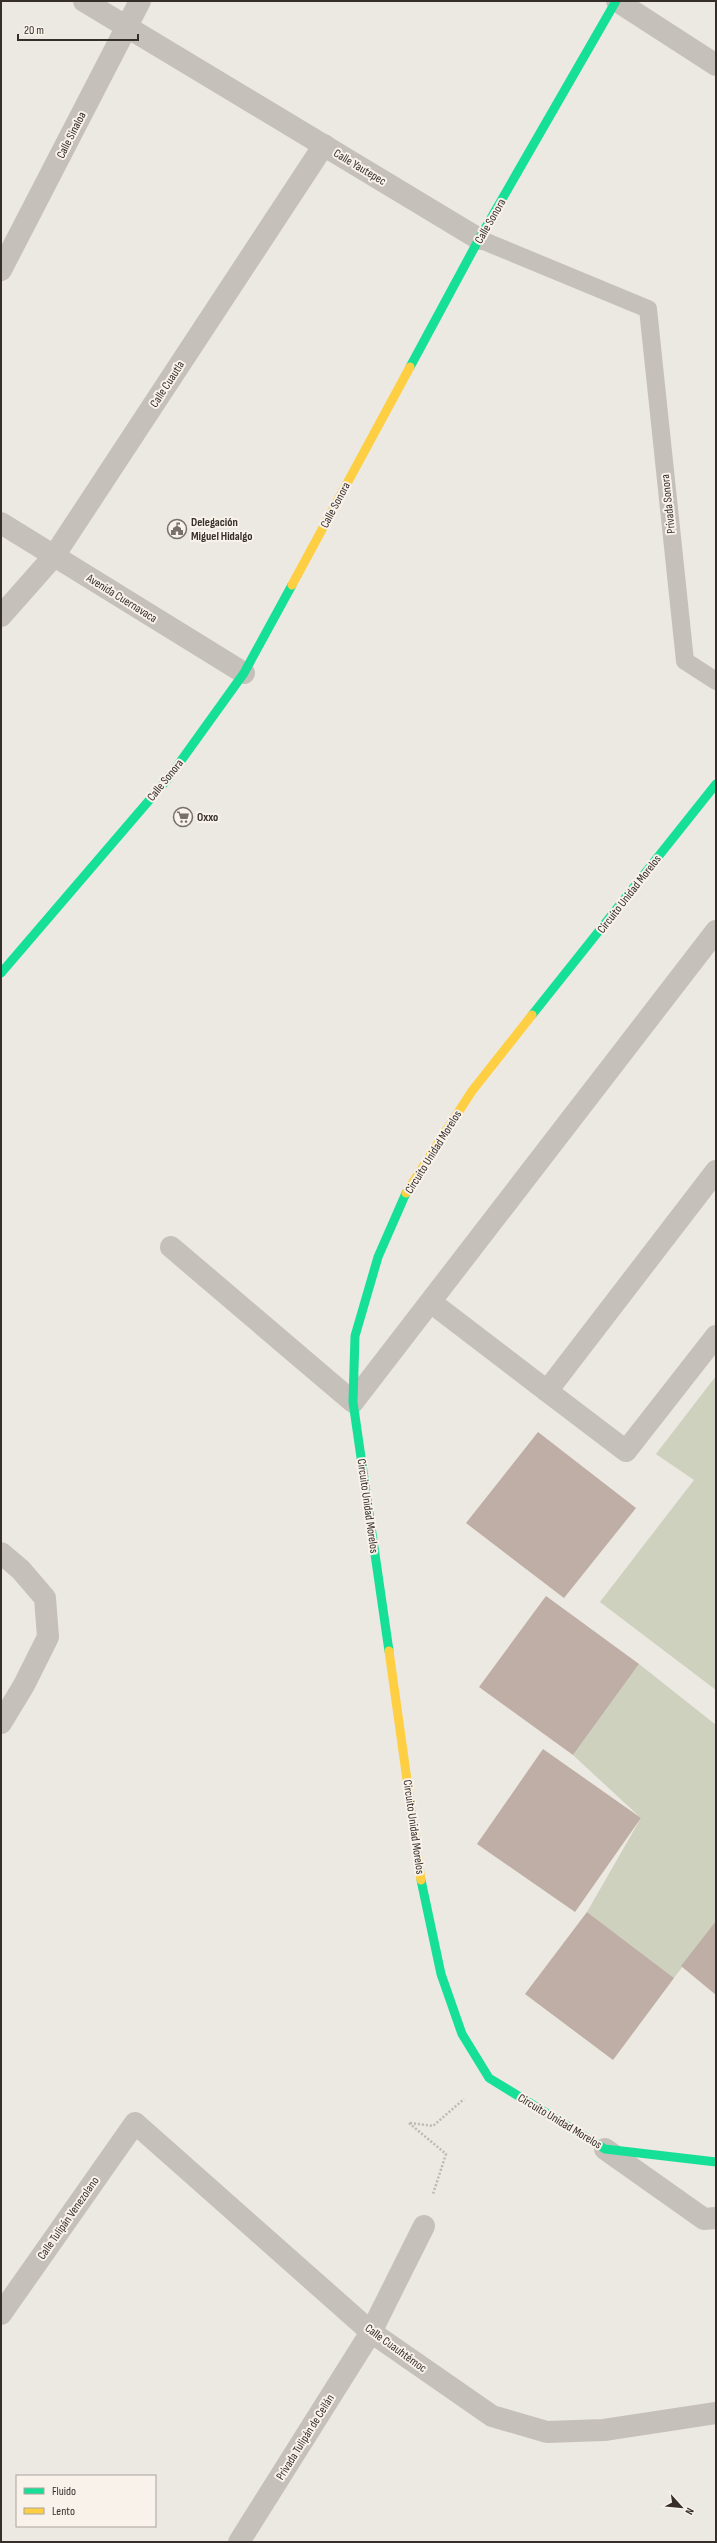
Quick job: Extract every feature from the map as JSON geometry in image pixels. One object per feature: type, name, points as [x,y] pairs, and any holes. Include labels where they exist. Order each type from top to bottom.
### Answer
[{"type":"street","name":"Calle Yautepec","points":[[84,1],[479,239]]},
{"type":"street","name":"Calle Sinaloa","points":[[1,270],[140,1]]},
{"type":"street","points":[[617,1],[716,65]]},
{"type":"street","name":"Calle Sonora","points":[[1,973],[170,776],[244,673],[479,239],[617,1]]},
{"type":"street","name":"Calle Cuautla","points":[[1,616],[54,556],[324,145]]},
{"type":"street","name":"Avenida Cuernavaca","points":[[1,523],[244,673]]},
{"type":"street","name":"Circuito Unidad Morelos","points":[[716,784],[472,1091],[411,1183],[378,1257],[355,1336],[353,1402],[422,1886],[441,1974],[462,2034],[489,2078],[606,2149],[716,2162]]},
{"type":"street","points":[[171,1247],[353,1402],[432,1303],[716,931]]},
{"type":"street","points":[[547,1391],[716,1171]]},
{"type":"street","points":[[432,1303],[626,1451],[716,1336]]},
{"type":"street","points":[[1,1553],[21,1570],[45,1598],[48,1637],[24,1685],[1,1723]]},
{"type":"street","name":"Calle Tulipán Venezolano","points":[[1,2314],[135,2123]]},
{"type":"street","name":"Calle Cuauhtémoc","points":[[135,2123],[370,2332],[492,2416],[547,2432],[604,2430],[716,2413]]},
{"type":"street","points":[[606,2149],[704,2219],[716,2218]]},
{"type":"street","name":"Privada Tulipán de Ceilán","points":[[239,2542],[370,2332],[424,2226]]},
{"type":"lane","name":"Calle Yautepec","points":[[479,239],[648,309]]},
{"type":"lane","name":"Privada Sonora","points":[[648,309],[685,661],[716,681]]},
{"type":"path","points":[[424,2226],[446,2154],[410,2123],[433,2126],[457,2105]]},
{"type":"green space","points":[[716,1376],[716,1690],[600,1602],[694,1480],[656,1454]]},
{"type":"green space","points":[[639,1664],[716,1725],[716,1922],[674,1978],[587,1912],[641,1818],[573,1755]]},
{"type":"building","points":[[538,1432],[636,1508],[564,1598],[466,1523]]},
{"type":"building","points":[[546,1596],[639,1664],[573,1755],[479,1687]]},
{"type":"building","points":[[543,1749],[641,1818],[575,1912],[477,1844]]},
{"type":"building","points":[[587,1912],[674,1978],[613,2060],[525,1994]]},
{"type":"building","points":[[716,1921],[716,1995],[681,1966]]},
{"type":"traffic: fast","points":[[410,367],[479,239],[616,1]]},
{"type":"traffic: fast","points":[[1,973],[170,776],[244,673],[292,585]]},
{"type":"traffic: fast","points":[[532,1015],[716,784]]},
{"type":"traffic: fast","points":[[389,1651],[353,1402],[355,1336],[378,1257],[406,1193]]},
{"type":"traffic: fast","points":[[421,1880],[441,1974],[462,2034],[489,2078],[605,2149],[716,2162]]},
{"type":"traffic: slow","points":[[292,585],[410,367]]},
{"type":"traffic: slow","points":[[406,1193],[472,1091],[532,1015]]},
{"type":"traffic: slow","points":[[389,1651],[421,1880]]},
{"type":"place","name":"Delegación Miguel Hidalgo","points":[[177,529]]},
{"type":"place","name":"Oxxo","points":[[183,817]]}]
